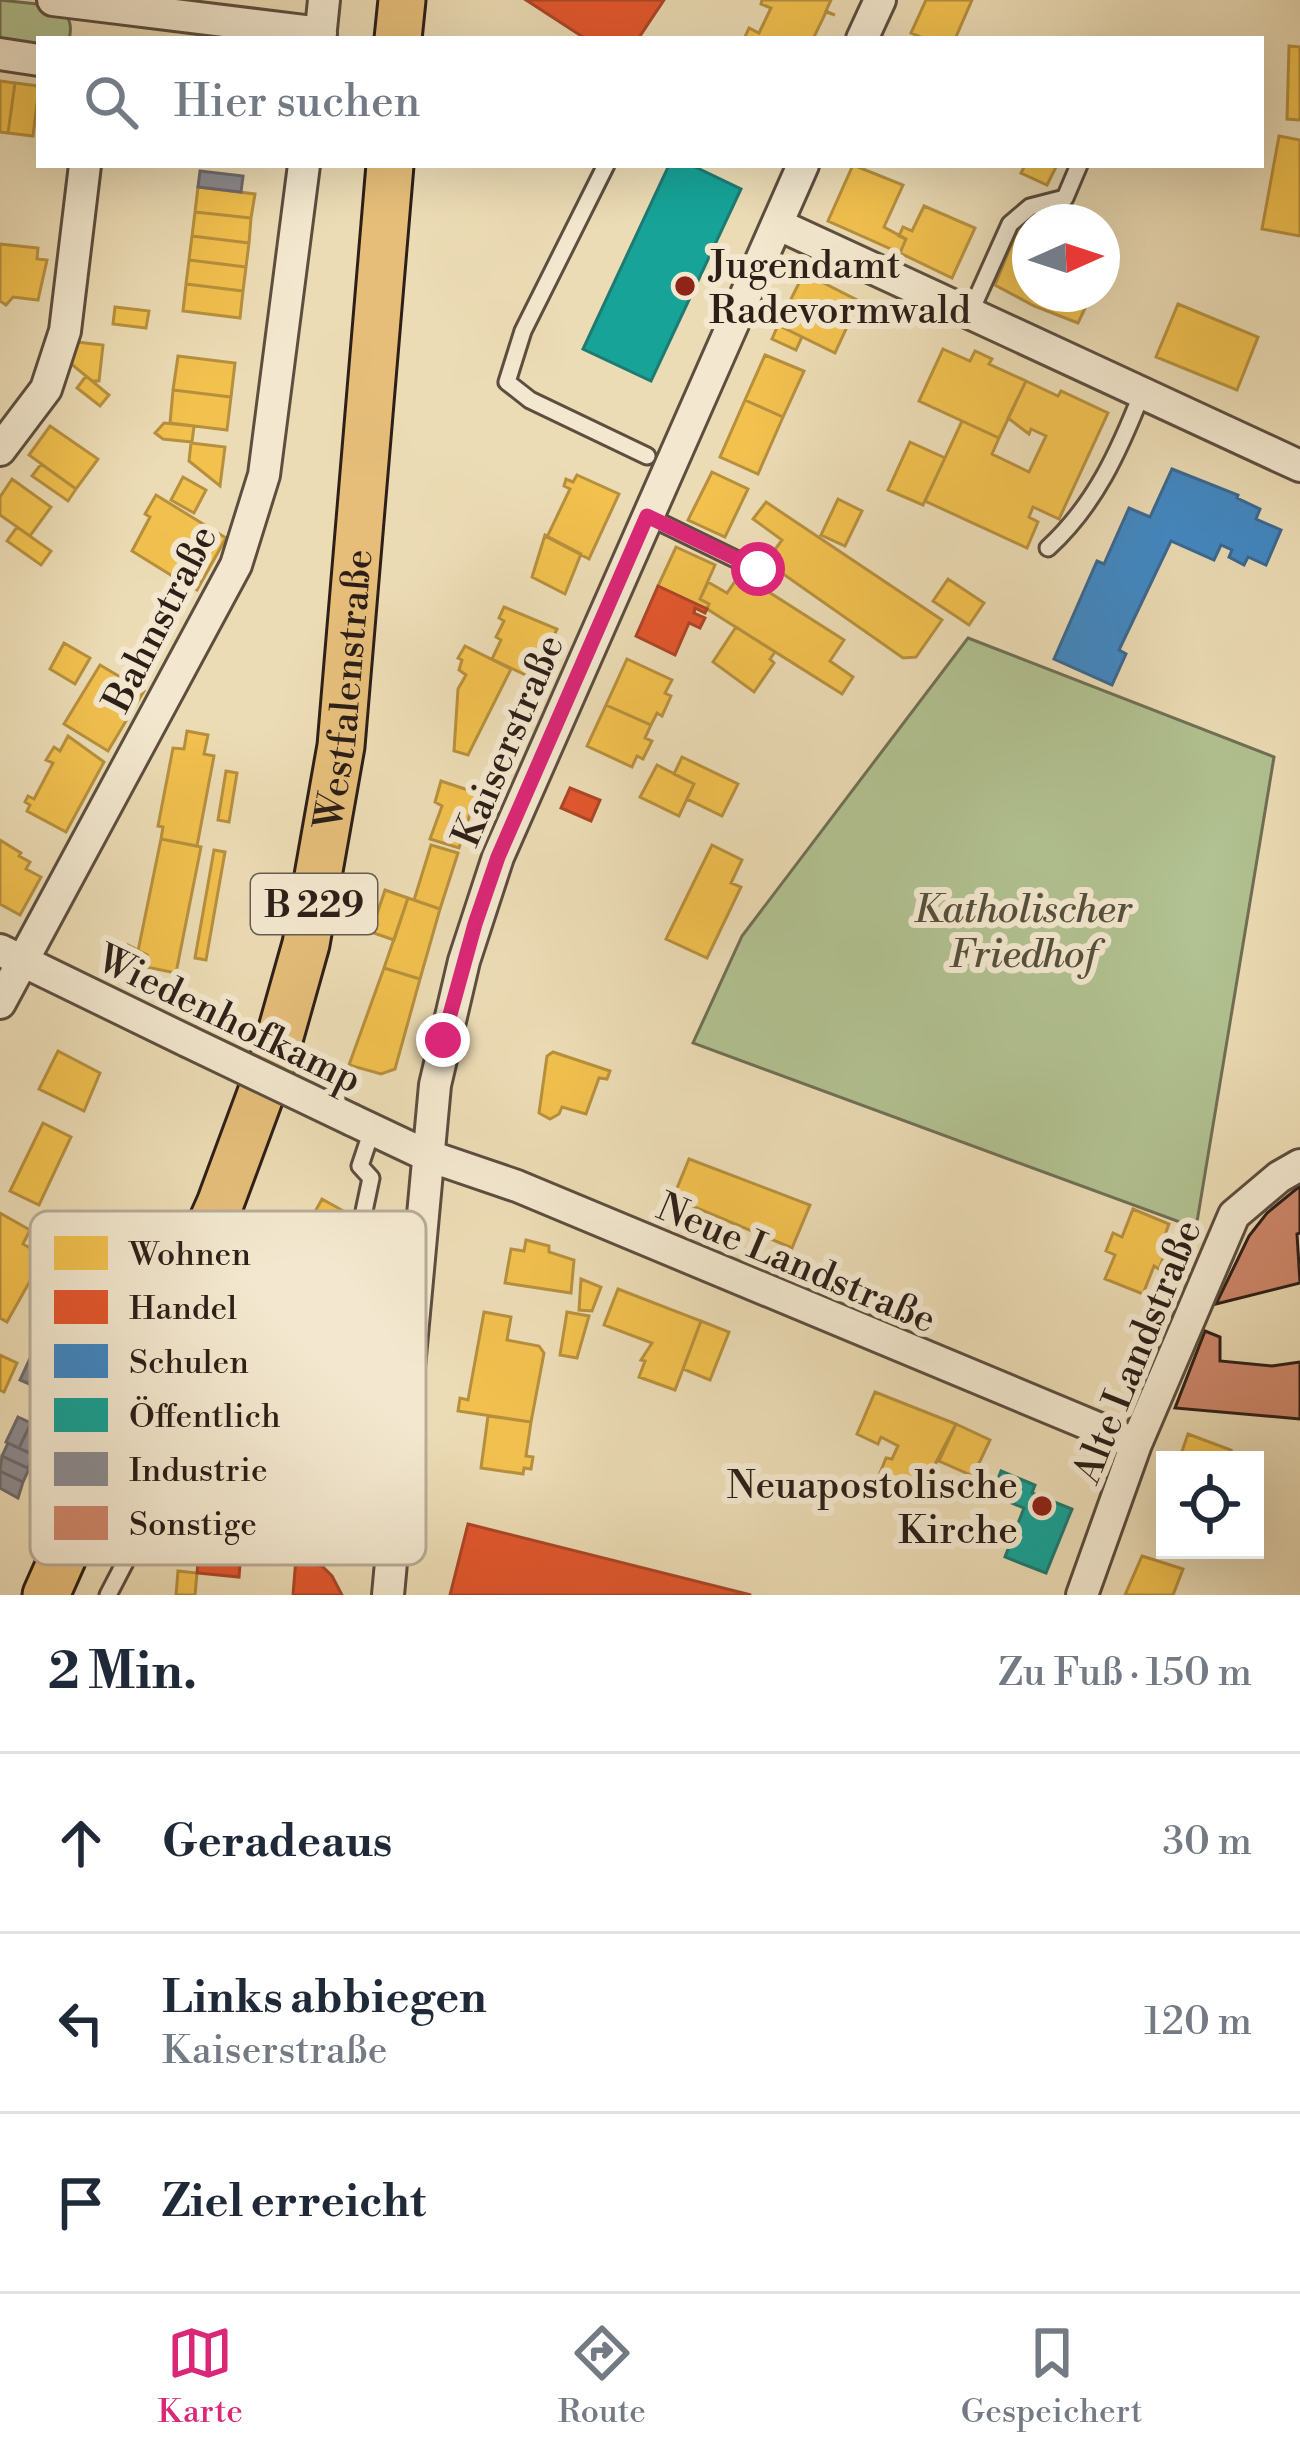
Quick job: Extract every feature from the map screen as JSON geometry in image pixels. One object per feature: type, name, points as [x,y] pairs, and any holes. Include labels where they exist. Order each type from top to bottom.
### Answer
[{"type":"main road","points":[[398,36],[402,0]]},
{"type":"main road","name":"Westfalenstraße","points":[[217,1211],[273,1061],[306,944],[341,746],[390,168]]},
{"type":"main road","name":"Westfalenstraße","points":[[46,1595],[59,1565]]},
{"type":"street","points":[[53,0],[103,16],[320,36],[323,0]]},
{"type":"street","points":[[863,36],[880,0]]},
{"type":"street","points":[[0,55],[36,60]]},
{"type":"street","points":[[0,450],[46,389],[65,331],[85,168]]},
{"type":"street","name":"Bahnstraße","points":[[0,1003],[11,956],[236,565],[264,476],[304,168]]},
{"type":"street","name":"Kaiserstraße","points":[[422,1211],[443,1040],[498,857],[802,168]]},
{"type":"street","points":[[777,224],[1300,466]]},
{"type":"street","name":"Wiedenhofkamp","points":[[11,956],[426,1155]]},
{"type":"street","name":"Neue Landstraße","points":[[426,1155],[518,1186],[1136,1444]]},
{"type":"street","name":"Alte Landstraße","points":[[1082,1595],[1136,1444],[1234,1215],[1300,1165]]},
{"type":"street","name":"Kaiserstraße","points":[[388,1595],[391,1565]]},
{"type":"lane","points":[[604,168],[523,331],[507,382],[530,400],[647,456]]},
{"type":"lane","points":[[970,314],[1010,224],[1030,206],[1065,198],[1078,168]]},
{"type":"lane","points":[[1048,548],[1073,526],[1093,498],[1142,393]]},
{"type":"lane","points":[[647,516],[758,569]]},
{"type":"lane","points":[[362,1125],[360,1166],[371,1178],[364,1211]]},
{"type":"lane","points":[[108,1595],[124,1565]]},
{"type":"green space","points":[[0,0],[55,6],[69,20],[69,36],[36,36],[36,53],[0,48]]},
{"type":"green space","name":"Katholischer Friedhof","points":[[968,638],[1274,757],[1196,1228],[693,1043],[742,936]]},
{"type":"building: Wohnen","points":[[762,0],[831,0],[826,11],[835,15],[826,12],[814,36],[745,36],[749,28],[759,33],[771,8],[761,4]]},
{"type":"building: Wohnen","points":[[926,0],[972,0],[956,36],[911,33]]},
{"type":"building: Wohnen","points":[[1289,46],[1300,47],[1300,120],[1287,119]]},
{"type":"building: Wohnen","points":[[0,81],[15,83],[8,133],[0,132]]},
{"type":"building: Wohnen","points":[[15,83],[36,86],[33,136],[8,133]]},
{"type":"building: Wohnen","points":[[1279,136],[1300,140],[1300,236],[1262,229]]},
{"type":"building: Wohnen","points":[[852,168],[903,185],[884,227],[906,239],[900,253],[828,221]]},
{"type":"building: Wohnen","points":[[1024,168],[1056,168],[1047,185],[1021,173]]},
{"type":"building: Wohnen","points":[[198,187],[255,194],[251,218],[195,212]]},
{"type":"building: Wohnen","points":[[924,206],[975,228],[952,278],[900,253],[906,239],[899,236],[903,227],[912,231]]},
{"type":"building: Wohnen","points":[[195,212],[251,218],[249,243],[192,236]]},
{"type":"building: Wohnen","points":[[192,236],[249,243],[246,267],[189,260]]},
{"type":"building: Wohnen","points":[[1012,243],[1012,294],[995,285]]},
{"type":"building: Wohnen","points":[[0,244],[38,248],[37,259],[47,260],[38,300],[13,297],[6,305],[0,301]]},
{"type":"building: Wohnen","points":[[189,260],[246,267],[243,291],[186,284]]},
{"type":"building: Wohnen","points":[[804,273],[859,301],[835,353],[778,325]]},
{"type":"building: Wohnen","points":[[186,284],[243,291],[240,318],[183,311]]},
{"type":"building: Wohnen","points":[[1178,304],[1258,337],[1237,390],[1156,357]]},
{"type":"building: Wohnen","points":[[115,307],[149,311],[146,328],[113,324]]},
{"type":"building: Wohnen","points":[[1050,312],[1083,312],[1078,323]]},
{"type":"building: Wohnen","points":[[778,325],[802,337],[796,350],[772,339]]},
{"type":"building: Wohnen","points":[[77,342],[103,345],[99,381],[92,381],[70,363]]},
{"type":"building: Wohnen","points":[[943,349],[970,361],[975,351],[992,359],[989,364],[1026,381],[999,438],[919,401]]},
{"type":"building: Wohnen","points":[[765,355],[804,371],[783,417],[745,400]]},
{"type":"building: Wohnen","points":[[178,356],[235,363],[231,397],[173,390]]},
{"type":"building: Wohnen","points":[[86,376],[109,395],[100,406],[77,388]]},
{"type":"building: Wohnen","points":[[1026,381],[1108,413],[1059,519],[1033,507],[1029,517],[1038,522],[1027,548],[925,501],[962,421],[999,438],[992,454],[1029,472],[1046,436],[1031,429],[1029,434],[1008,418]]},
{"type":"building: Wohnen","points":[[173,390],[231,397],[227,430],[170,423]]},
{"type":"building: Wohnen","points":[[745,400],[783,417],[758,474],[720,457]]},
{"type":"building: Wohnen","points":[[164,423],[194,426],[192,442],[163,439],[155,433]]},
{"type":"building: Wohnen","points":[[50,426],[98,459],[76,489],[29,455]]},
{"type":"building: Wohnen","points":[[910,442],[945,458],[923,505],[888,490]]},
{"type":"building: Wohnen","points":[[191,443],[225,447],[220,486],[189,461]]},
{"type":"building: Wohnen","points":[[41,464],[76,489],[68,501],[32,476]]},
{"type":"building: Wohnen","points":[[712,472],[748,489],[725,537],[688,520]]},
{"type":"building: Wohnen","points":[[577,475],[619,494],[589,559],[547,537],[570,489],[564,486],[566,479],[573,482]]},
{"type":"building: Wohnen","points":[[183,477],[206,490],[194,513],[171,500]]},
{"type":"building: Wohnen","points":[[12,479],[51,507],[30,536],[0,515],[0,497]]},
{"type":"building: Wohnen","points":[[156,495],[226,538],[197,590],[182,581],[179,588],[171,583],[174,577],[132,551]]},
{"type":"building: Wohnen","points":[[838,499],[862,511],[845,546],[821,535]]},
{"type":"building: Wohnen","points":[[766,502],[942,620],[916,657],[903,658],[766,562],[782,540],[753,519]]},
{"type":"building: Wohnen","points":[[17,527],[51,551],[41,565],[7,541]]},
{"type":"building: Wohnen","points":[[545,535],[581,554],[565,594],[532,577]]},
{"type":"building: Wohnen","points":[[676,547],[715,565],[700,599],[709,604],[707,609],[658,586]]},
{"type":"building: Wohnen","points":[[738,577],[844,640],[830,661],[853,677],[842,694],[707,609],[709,604],[700,599],[708,582],[727,593]]},
{"type":"building: Wohnen","points":[[948,579],[984,603],[969,625],[933,601]]},
{"type":"building: Wohnen","points":[[504,607],[557,629],[534,679],[492,659],[501,640],[496,637],[504,621],[499,618]]},
{"type":"building: Wohnen","points":[[736,627],[775,652],[770,659],[774,663],[754,692],[713,662]]},
{"type":"building: Wohnen","points":[[64,643],[90,658],[75,684],[50,669]]},
{"type":"building: Wohnen","points":[[465,646],[511,669],[468,755],[454,751],[458,689],[466,675],[459,670],[462,660],[458,658]]},
{"type":"building: Wohnen","points":[[627,659],[672,680],[662,716],[657,713],[651,725],[606,705]]},
{"type":"building: Wohnen","points":[[100,665],[144,691],[108,751],[64,724]]},
{"type":"building: Wohnen","points":[[606,705],[651,725],[645,738],[652,741],[643,759],[637,756],[632,767],[587,746]]},
{"type":"building: Wohnen","points":[[187,731],[208,735],[204,754],[214,756],[197,846],[161,839],[163,827],[158,826],[173,748],[184,749]]},
{"type":"building: Wohnen","points":[[68,736],[104,762],[66,832],[27,811],[30,805],[25,802],[28,796],[34,799],[53,763],[46,760],[54,747],[60,751]]},
{"type":"building: Wohnen","points":[[682,757],[738,784],[722,816],[687,799],[694,784],[674,774]]},
{"type":"building: Wohnen","points":[[657,765],[694,784],[679,816],[640,797]]},
{"type":"building: Wohnen","points":[[226,771],[237,773],[229,822],[218,820]]},
{"type":"building: Wohnen","points":[[441,781],[477,793],[459,848],[430,839],[442,806],[435,802]]},
{"type":"building: Wohnen","points":[[161,839],[201,847],[176,973],[141,966],[147,955],[138,951]]},
{"type":"building: Wohnen","points":[[0,840],[21,853],[30,862],[26,869],[41,877],[20,915],[0,904]]},
{"type":"building: Wohnen","points":[[431,845],[458,853],[440,909],[414,900]]},
{"type":"building: Wohnen","points":[[712,845],[742,860],[731,883],[741,887],[707,958],[666,939]]},
{"type":"building: Wohnen","points":[[214,850],[225,852],[206,960],[195,958]]},
{"type":"building: Wohnen","points":[[385,890],[408,898],[394,940],[371,932]]},
{"type":"building: Wohnen","points":[[408,898],[440,909],[420,979],[384,968]]},
{"type":"building: Wohnen","points":[[128,945],[147,955],[137,974],[118,965]]},
{"type":"building: Wohnen","points":[[384,968],[420,979],[395,1069],[381,1074],[349,1065]]},
{"type":"building: Wohnen","points":[[58,1051],[100,1073],[84,1111],[39,1089]]},
{"type":"building: Wohnen","points":[[553,1052],[610,1071],[607,1079],[599,1078],[586,1114],[562,1107],[550,1119],[539,1113],[547,1056]]},
{"type":"building: Wohnen","points":[[43,1123],[71,1137],[39,1205],[10,1191]]},
{"type":"building: Wohnen","points":[[689,1159],[810,1205],[792,1248],[673,1198]]},
{"type":"building: Wohnen","points":[[322,1199],[343,1211],[315,1211]]},
{"type":"building: Wohnen","points":[[1133,1209],[1169,1224],[1159,1251],[1165,1253],[1143,1294],[1105,1279],[1115,1255],[1106,1251],[1113,1233],[1122,1237]]},
{"type":"building: Wohnen","points":[[0,1213],[30,1230],[23,1244],[30,1248],[30,1281],[7,1322],[0,1318]]},
{"type":"building: Wohnen","points":[[526,1240],[574,1260],[571,1293],[505,1283],[511,1249],[524,1251]]},
{"type":"building: Wohnen","points":[[581,1279],[601,1287],[592,1311],[579,1310]]},
{"type":"building: Wohnen","points":[[618,1289],[701,1321],[675,1390],[639,1377],[645,1361],[641,1360],[652,1343],[604,1325]]},
{"type":"building: Wohnen","points":[[484,1312],[511,1317],[507,1340],[539,1346],[544,1353],[531,1422],[458,1411],[460,1398],[468,1400]]},
{"type":"building: Wohnen","points":[[567,1312],[589,1316],[577,1358],[560,1355]]},
{"type":"building: Wohnen","points":[[701,1321],[729,1332],[710,1380],[683,1369]]},
{"type":"building: Wohnen","points":[[0,1355],[17,1363],[4,1392],[0,1390]]},
{"type":"building: Wohnen","points":[[875,1392],[956,1424],[919,1495],[878,1478],[886,1458],[892,1459],[898,1446],[881,1437],[878,1444],[857,1434]]},
{"type":"building: Wohnen","points":[[488,1416],[531,1422],[526,1456],[533,1457],[531,1469],[524,1468],[523,1474],[481,1468]]},
{"type":"building: Wohnen","points":[[956,1424],[990,1440],[973,1476],[939,1461]]},
{"type":"building: Wohnen","points":[[1188,1434],[1231,1450],[1231,1451],[1182,1451]]},
{"type":"building: Wohnen","points":[[1142,1556],[1183,1569],[1173,1595],[1125,1595]]},
{"type":"building: Wohnen","points":[[178,1571],[197,1573],[195,1595],[176,1595]]},
{"type":"building: Handel","points":[[526,0],[664,0],[640,36],[581,36]]},
{"type":"building: Handel","points":[[658,586],[707,609],[705,613],[695,608],[694,613],[705,618],[700,628],[689,623],[675,655],[636,636]]},
{"type":"building: Handel","points":[[570,788],[600,800],[591,821],[561,808]]},
{"type":"building: Handel","points":[[468,1524],[751,1595],[450,1595]]},
{"type":"building: Handel","points":[[198,1565],[240,1565],[239,1577],[197,1573]]},
{"type":"building: Handel","points":[[295,1565],[319,1565],[332,1576],[342,1595],[293,1595]]},
{"type":"building: Schulen","points":[[1172,469],[1238,495],[1260,509],[1256,519],[1281,530],[1266,565],[1248,557],[1244,565],[1229,557],[1232,550],[1221,545],[1214,560],[1171,541],[1119,650],[1126,654],[1112,685],[1054,659],[1097,561],[1104,564],[1129,508],[1150,517]]},
{"type":"building: Öffentlich","points":[[668,168],[697,168],[741,189],[651,381],[583,349]]},
{"type":"building: Öffentlich","points":[[1001,1471],[1035,1485],[1032,1493],[1072,1509],[1046,1573],[1005,1557],[1024,1508],[992,1495]]},
{"type":"building: Industrie","points":[[200,171],[243,176],[241,192],[198,187]]},
{"type":"building: Industrie","points":[[30,1358],[30,1384],[20,1380]]},
{"type":"building: Industrie","points":[[18,1417],[30,1423],[19,1448],[6,1442]]},
{"type":"building: Industrie","points":[[30,1425],[30,1453],[19,1448]]},
{"type":"building: Industrie","points":[[8,1443],[30,1454],[30,1463],[28,1468],[2,1456]]},
{"type":"building: Industrie","points":[[2,1456],[29,1469],[23,1482],[0,1471]]},
{"type":"building: Industrie","points":[[0,1471],[23,1482],[18,1498],[0,1488]]},
{"type":"building: Sonstige","points":[[1300,1186],[1300,1283],[1216,1304],[1249,1236],[1267,1213]]},
{"type":"building: Sonstige","points":[[1205,1331],[1220,1337],[1220,1361],[1272,1366],[1300,1362],[1300,1419],[1175,1408]]},
{"type":"place","name":"Jugendamt Radevormwald","points":[[685,286]]},
{"type":"place","name":"Neuapostolische Kirche","points":[[1042,1506]]},
{"type":"route","points":[[443,1040],[498,857],[647,516],[758,569]]}]
